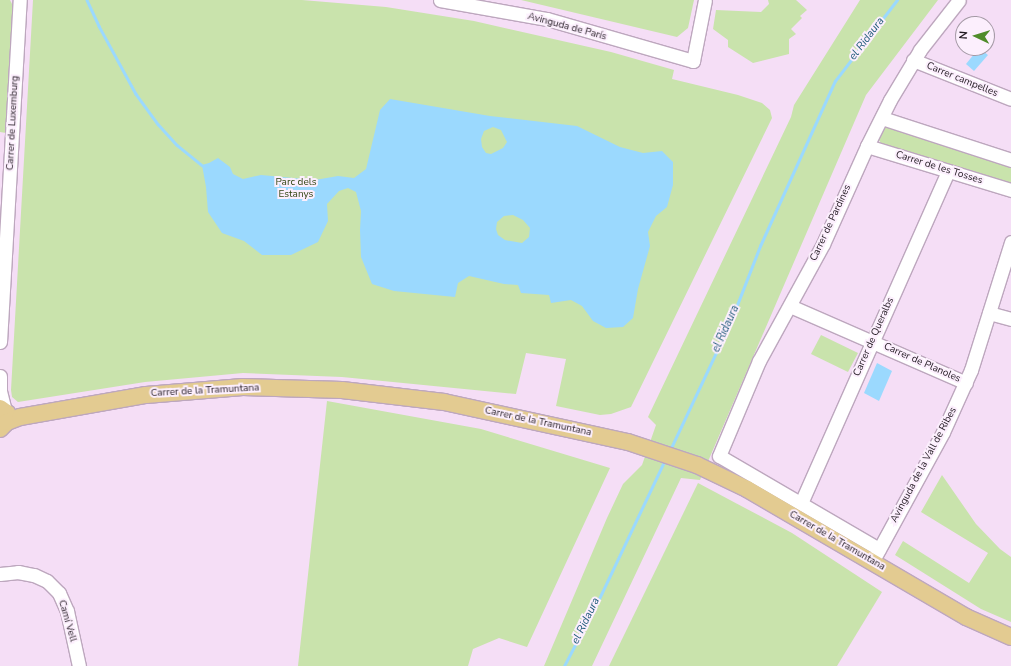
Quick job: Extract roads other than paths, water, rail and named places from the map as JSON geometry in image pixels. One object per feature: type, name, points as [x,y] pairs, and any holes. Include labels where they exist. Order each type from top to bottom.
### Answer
[{"type":"main road","name":"Carrer de la Tramuntana","points":[[5,421],[146,394],[243,387],[342,390],[444,402],[628,442],[697,466],[747,489],[876,555],[966,617],[1011,637]]},
{"type":"street","name":"Carrer de Luxemburg","points":[[0,342],[5,167],[20,0]]},
{"type":"street","name":"Avinguda de París","points":[[440,0],[464,2],[547,19],[693,61],[705,0]]},
{"type":"street","name":"Carrer de Pardines","points":[[801,503],[719,456],[759,361],[823,244],[867,146],[913,60],[959,0]]},
{"type":"street","name":"Carrer campelles","points":[[913,60],[1011,99]]},
{"type":"street","points":[[882,118],[1011,160]]},
{"type":"street","name":"Carrer de les Tosses","points":[[867,146],[1011,190]]},
{"type":"street","name":"Carrer de Queralbs","points":[[801,503],[948,171]]},
{"type":"street","name":"Avinguda de la Vall de Ribes","points":[[876,555],[943,432],[966,383],[989,313],[1007,269],[1011,242]]},
{"type":"street","name":"Carrer de Planoles","points":[[790,306],[966,383]]},
{"type":"street","points":[[989,313],[1011,319]]},
{"type":"street","points":[[0,376],[0,392],[5,421]]},
{"type":"street","points":[[801,503],[876,555]]},
{"type":"street","name":"Camí Vell","points":[[0,574],[18,572],[34,575],[47,581],[59,593],[67,611],[78,666]]},
{"type":"water","points":[[972,56],[987,56],[974,71],[966,64]]},
{"type":"water","points":[[390,99],[490,116],[577,126],[620,147],[643,153],[662,151],[673,162],[673,185],[667,207],[656,216],[648,232],[650,246],[638,289],[633,318],[623,327],[606,328],[593,321],[582,306],[571,300],[551,303],[549,295],[521,293],[518,285],[504,284],[469,276],[458,283],[455,297],[394,291],[372,284],[361,257],[361,211],[356,192],[348,188],[339,191],[327,204],[328,221],[318,242],[291,255],[262,255],[244,241],[222,233],[208,212],[202,165],[218,158],[230,167],[233,174],[243,179],[261,175],[315,180],[338,176],[354,178],[366,169],[380,110]],"holes":[[[493,127],[501,130],[507,142],[503,148],[491,154],[486,153],[482,147],[481,139],[484,131]],[[513,215],[523,220],[530,228],[529,237],[522,243],[505,240],[498,235],[496,229],[497,222],[504,216]]]},
{"type":"water","points":[[877,363],[892,371],[879,401],[864,393]]},
{"type":"waterway","points":[[87,0],[99,26],[136,94],[158,124],[177,145],[202,165]]},
{"type":"waterway","name":"el Ridaura","points":[[670,450],[730,323],[760,246],[835,81],[897,0]]},
{"type":"waterway","name":"el Ridaura","points":[[564,666],[597,603],[665,460]]},
{"type":"park label","name":"Parc dels Estanys","points":[[296,188]]}]
